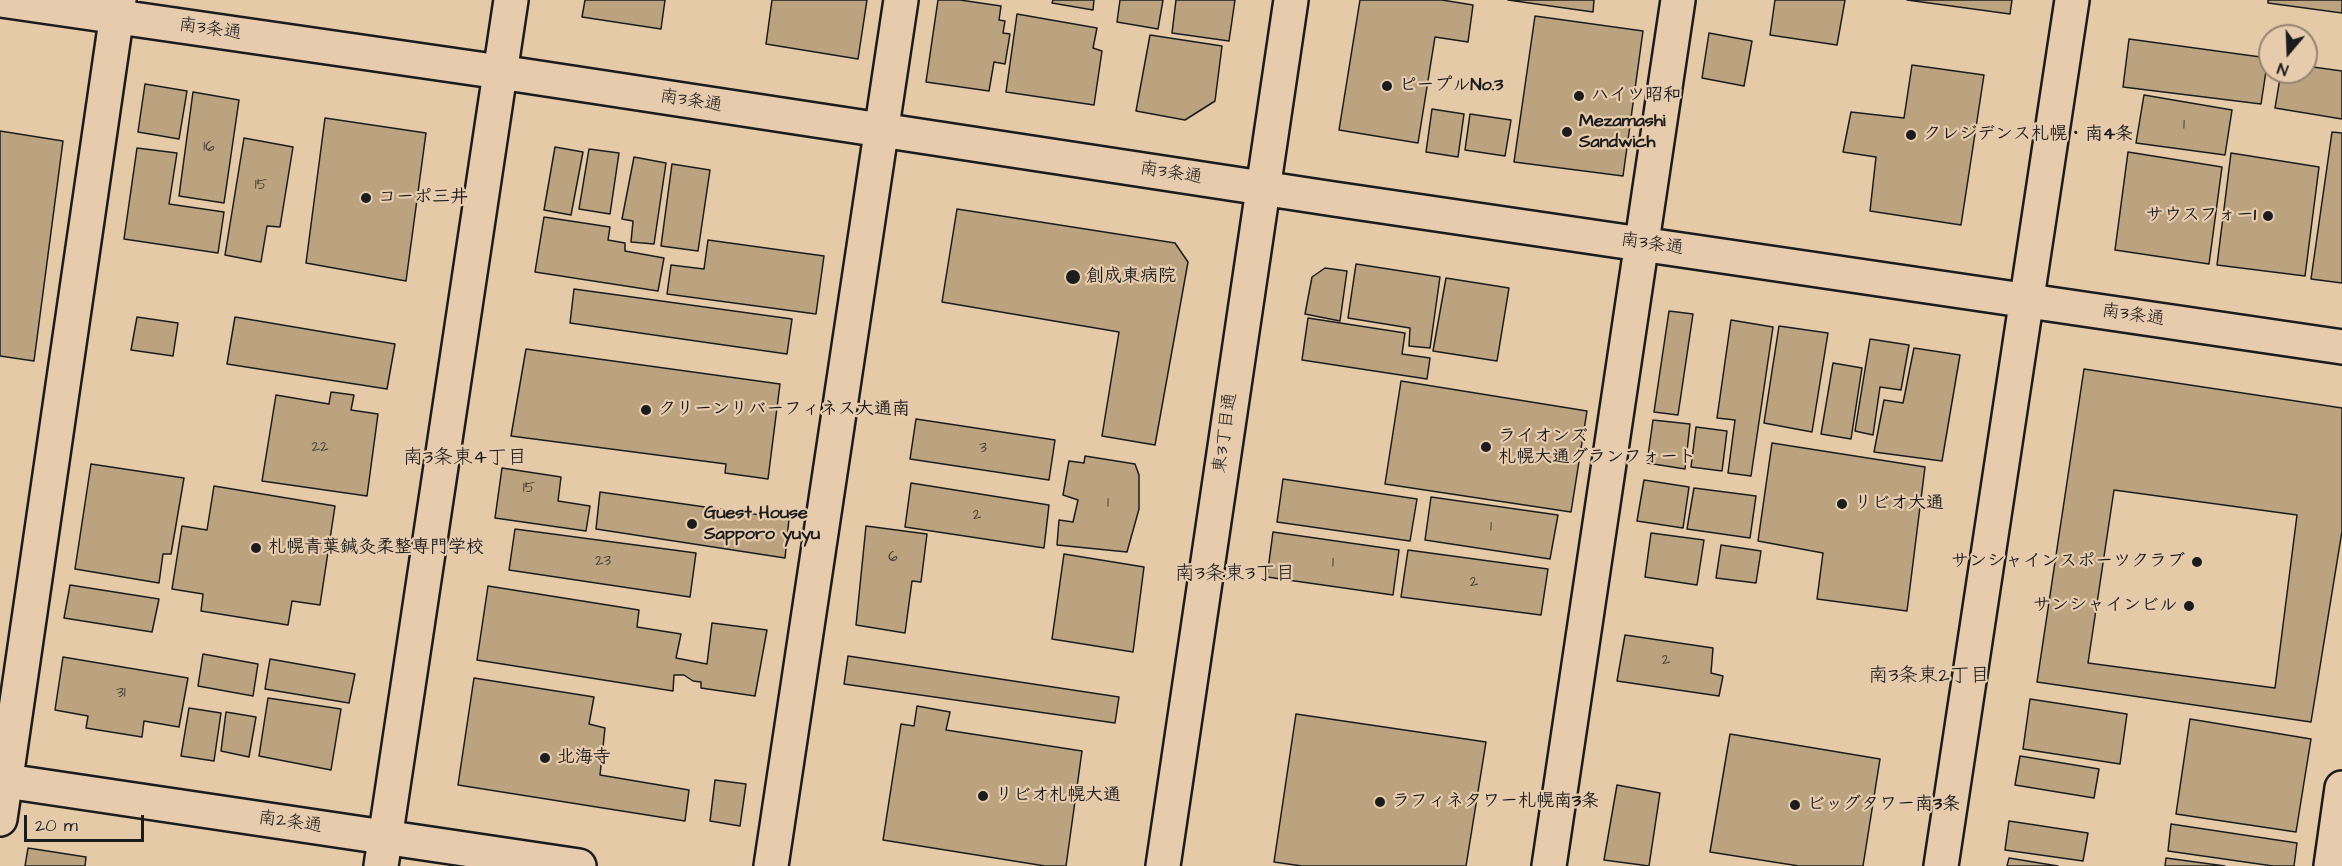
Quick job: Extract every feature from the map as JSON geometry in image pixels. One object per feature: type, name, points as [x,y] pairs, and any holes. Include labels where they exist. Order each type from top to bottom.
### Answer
[{"type":"street","name":"南3条通","points":[[1,0],[118,8],[500,72],[1263,188],[2342,347]]},
{"type":"street","points":[[384,851],[512,0]]},
{"type":"street","points":[[771,866],[901,0]]},
{"type":"street","name":"東3丁目通","points":[[1163,866],[1291,0]]},
{"type":"street","points":[[1549,866],[1678,0]]},
{"type":"street","points":[[1941,866],[2072,0]]},
{"type":"street","points":[[0,819],[3,780],[118,8]]},
{"type":"street","name":"南2条通","points":[[3,780],[384,851],[579,866]]},
{"type":"street","points":[[2331,866],[2342,788]]},
{"type":"building","points":[[585,0],[665,0],[661,29],[582,17]]},
{"type":"building","points":[[772,0],[867,0],[858,59],[766,44]]},
{"type":"building","points":[[938,0],[960,0],[1001,6],[999,20],[1005,21],[1003,33],[1010,34],[1005,64],[994,62],[989,91],[926,82]]},
{"type":"building","points":[[1053,0],[1094,0],[1093,10],[1052,3]]},
{"type":"building","points":[[1120,0],[1163,0],[1158,29],[1117,22]]},
{"type":"building","points":[[1176,0],[1235,0],[1229,41],[1172,33]]},
{"type":"building","name":"ピープルNo.3","points":[[1360,0],[1442,0],[1473,5],[1468,42],[1435,37],[1418,143],[1339,130]]},
{"type":"building","points":[[1508,0],[1594,0],[1593,12]]},
{"type":"building","points":[[1775,0],[1845,0],[1837,45],[1770,35]]},
{"type":"building","points":[[1907,0],[2012,0],[2010,14]]},
{"type":"building","points":[[2268,0],[2342,0],[2342,13],[2268,3]]},
{"type":"building","points":[[1017,14],[1097,28],[1093,48],[1102,51],[1094,105],[1006,92]]},
{"type":"building","name":"ハイツ昭和","points":[[1535,16],[1643,31],[1623,176],[1514,162]]},
{"type":"building","points":[[1709,33],[1752,41],[1744,86],[1702,78]]},
{"type":"building","points":[[1150,35],[1222,46],[1215,101],[1185,120],[1136,111]]},
{"type":"building","points":[[2129,39],[2258,57],[2258,84],[2264,84],[2261,104],[2123,87]]},
{"type":"building","name":"クレジデンス札幌・南4条","points":[[1912,65],[1984,75],[1961,225],[1870,211],[1876,157],[1843,152],[1851,112],[1904,118]]},
{"type":"building","points":[[2318,68],[2342,71],[2342,119],[2275,108],[2279,84],[2318,84]]},
{"type":"building","points":[[145,84],[187,91],[179,139],[138,132]]},
{"type":"building","points":[[193,92],[239,100],[224,203],[179,196]]},
{"type":"building","points":[[2144,95],[2232,110],[2225,155],[2136,143]]},
{"type":"building","points":[[1432,109],[1464,114],[1458,157],[1426,152]]},
{"type":"building","points":[[1470,114],[1511,120],[1505,156],[1465,150]]},
{"type":"building","name":"コーポ三井","points":[[325,118],[426,133],[406,281],[306,263]]},
{"type":"building","points":[[0,131],[63,141],[34,361],[0,356]]},
{"type":"building","points":[[2332,132],[2342,133],[2342,283],[2311,279]]},
{"type":"building","points":[[244,138],[293,147],[280,227],[267,226],[261,262],[225,255]]},
{"type":"building","points":[[555,147],[583,152],[571,215],[544,210]]},
{"type":"building","points":[[137,148],[177,153],[169,204],[224,212],[218,253],[124,239]]},
{"type":"building","points":[[589,149],[619,153],[610,214],[579,209]]},
{"type":"building","points":[[2128,152],[2222,167],[2209,264],[2115,250]]},
{"type":"building","name":"サウスフォー1","points":[[2231,153],[2319,167],[2305,276],[2217,265]]},
{"type":"building","points":[[634,157],[666,163],[654,244],[631,242],[633,221],[622,219]]},
{"type":"building","points":[[672,164],[710,170],[698,251],[661,246]]},
{"type":"building","points":[[957,209],[1175,243],[1188,262],[1155,445],[1102,436],[1119,332],[942,302]]},
{"type":"building","points":[[544,217],[610,227],[608,240],[625,243],[625,251],[664,258],[658,291],[535,272]]},
{"type":"building","points":[[708,240],[824,256],[816,314],[667,294],[671,265],[704,269]]},
{"type":"building","points":[[1356,264],[1440,277],[1430,348],[1409,346],[1410,328],[1348,318]]},
{"type":"building","points":[[1325,268],[1347,271],[1340,321],[1305,314],[1312,277]]},
{"type":"building","points":[[1446,278],[1509,288],[1497,361],[1433,351]]},
{"type":"building","points":[[574,289],[792,319],[787,354],[570,323]]},
{"type":"building","points":[[1669,311],[1693,314],[1678,415],[1654,412]]},
{"type":"building","points":[[137,317],[178,323],[173,356],[131,350]]},
{"type":"building","points":[[235,317],[395,344],[387,389],[227,364]]},
{"type":"building","points":[[1308,318],[1405,333],[1402,354],[1430,358],[1427,379],[1302,360]]},
{"type":"building","points":[[1731,320],[1773,327],[1751,476],[1728,473],[1735,420],[1717,418]]},
{"type":"building","points":[[1779,326],[1828,333],[1812,432],[1764,423]]},
{"type":"building","points":[[1870,339],[1909,345],[1901,390],[1880,387],[1873,435],[1855,431]]},
{"type":"building","points":[[1914,348],[1960,355],[1942,461],[1874,452],[1884,400],[1903,403]]},
{"type":"building","name":"クリーンリバーフィネス大通南","points":[[526,349],[780,384],[768,479],[725,473],[726,464],[511,436]]},
{"type":"building","points":[[1833,363],[1862,368],[1851,439],[1821,434]]},
{"type":"building","name":"サンシャインビル","points":[[2084,369],[2342,408],[2342,531],[2311,722],[2037,682]]},
{"type":"building","name":"ライオンズ 札幌大通グランフォート","points":[[1401,381],[1587,411],[1571,512],[1385,484]]},
{"type":"building","points":[[331,392],[354,395],[351,410],[378,414],[367,496],[262,481],[276,395],[329,404]]},
{"type":"building","points":[[916,419],[1055,440],[1049,480],[910,459]]},
{"type":"building","points":[[1653,420],[1690,424],[1685,469],[1647,463]]},
{"type":"building","points":[[1696,427],[1727,431],[1722,471],[1691,467]]},
{"type":"building","name":"リビオ大通","points":[[1772,443],[1925,467],[1907,611],[1817,599],[1823,553],[1758,541]]},
{"type":"building","points":[[1085,456],[1135,464],[1139,475],[1139,509],[1127,552],[1057,545],[1059,520],[1073,522],[1078,500],[1063,495],[1069,461],[1084,463]]},
{"type":"building","points":[[91,464],[184,478],[171,554],[163,554],[159,583],[75,569]]},
{"type":"building","points":[[502,468],[561,477],[558,501],[590,506],[586,531],[495,518]]},
{"type":"building","points":[[1283,479],[1417,499],[1410,541],[1277,522]]},
{"type":"building","points":[[1644,480],[1689,487],[1683,528],[1637,521]]},
{"type":"building","points":[[911,483],[1049,505],[1044,548],[905,527]]},
{"type":"building","points":[[214,486],[335,506],[320,605],[292,601],[288,625],[201,611],[203,594],[172,589],[182,526],[207,530]]},
{"type":"building","points":[[1694,488],[1756,496],[1750,538],[1687,529]]},
{"type":"building","points":[[2114,490],[2297,515],[2275,688],[2088,663]]},
{"type":"building","name":"Guest House Sapporo yuyu","points":[[600,492],[789,519],[785,558],[596,529]]},
{"type":"building","points":[[1431,497],[1558,515],[1550,559],[1425,540]]},
{"type":"building","points":[[866,526],[927,534],[921,582],[912,581],[905,633],[856,625]]},
{"type":"building","points":[[515,529],[696,553],[690,597],[509,570]]},
{"type":"building","points":[[1273,532],[1399,550],[1393,595],[1267,577]]},
{"type":"building","points":[[1651,533],[1704,540],[1697,585],[1645,577]]},
{"type":"building","points":[[1721,545],[1761,551],[1756,583],[1716,578]]},
{"type":"building","points":[[1408,550],[1548,569],[1541,615],[1401,597]]},
{"type":"building","points":[[1064,554],[1144,567],[1133,652],[1052,639]]},
{"type":"building","points":[[70,585],[159,599],[152,632],[64,618]]},
{"type":"building","points":[[488,586],[639,610],[637,627],[681,634],[676,658],[707,664],[712,623],[767,630],[755,696],[701,688],[701,682],[693,681],[684,675],[674,675],[673,691],[477,660]]},
{"type":"building","points":[[1625,635],[1713,648],[1711,673],[1723,676],[1719,696],[1617,681]]},
{"type":"building","points":[[203,654],[258,664],[253,696],[198,686]]},
{"type":"building","points":[[848,656],[1119,697],[1115,723],[844,684]]},
{"type":"building","points":[[63,657],[188,678],[179,727],[144,721],[142,737],[86,728],[88,716],[55,710]]},
{"type":"building","points":[[270,659],[355,674],[349,703],[265,689]]},
{"type":"building","points":[[474,678],[594,697],[589,724],[605,728],[600,775],[689,790],[685,821],[458,785]]},
{"type":"building","points":[[268,698],[341,709],[331,770],[259,756]]},
{"type":"building","points":[[2030,699],[2127,714],[2120,764],[2023,749]]},
{"type":"building","name":"リビオ札幌大通","points":[[917,706],[950,712],[946,730],[1082,751],[1066,866],[1045,866],[883,840],[901,724],[914,726]]},
{"type":"building","points":[[189,708],[221,713],[214,761],[181,756]]},
{"type":"building","points":[[226,712],[256,717],[249,757],[221,751]]},
{"type":"building","name":"ラフィネタワー札幌南3条","points":[[1296,714],[1486,742],[1466,866],[1302,866],[1274,862]]},
{"type":"building","points":[[2190,719],[2311,739],[2296,832],[2176,814]]},
{"type":"building","name":"ビッグタワー南3条","points":[[1730,734],[1880,759],[1863,866],[1799,866],[1710,852]]},
{"type":"building","points":[[2020,756],[2099,769],[2094,798],[2015,785]]},
{"type":"building","points":[[715,780],[746,784],[740,826],[710,821]]},
{"type":"building","points":[[1617,785],[1660,793],[1649,866],[1604,860]]},
{"type":"building","points":[[2009,821],[2088,833],[2083,861],[2005,850]]},
{"type":"building","points":[[2171,824],[2297,843],[2294,866],[2273,866],[2168,851]]},
{"type":"building","points":[[28,848],[86,857],[85,866],[25,866]]},
{"type":"building","points":[[2009,858],[2058,866],[2007,866]]},
{"type":"building","points":[[2166,858],[2225,866],[2165,866]]},
{"type":"place","name":"ピープルNo.3","points":[[1387,86]]},
{"type":"place","name":"ハイツ昭和","points":[[1579,96]]},
{"type":"place","name":"Mezamashi Sandwich","points":[[1567,132]]},
{"type":"place","name":"クレジデンス札幌・南4条","points":[[1911,135]]},
{"type":"place","name":"コーポ三井","points":[[366,198]]},
{"type":"place","name":"サウスフォー1","points":[[2268,216]]},
{"type":"place","name":"創成東病院","points":[[1073,277]]},
{"type":"place","name":"クリーンリバーフィネス大通南","points":[[646,410]]},
{"type":"place","name":"ライオンズ 札幌大通グランフォート","points":[[1486,447]]},
{"type":"place","name":"リビオ大通","points":[[1842,504]]},
{"type":"place","name":"Guest House Sapporo yuyu","points":[[692,524]]},
{"type":"place","name":"札幌青葉鍼灸柔整専門学校","points":[[256,548]]},
{"type":"place","name":"サンシャインスポーツクラブ","points":[[2197,562]]},
{"type":"place","name":"サンシャインビル","points":[[2189,606]]},
{"type":"place","name":"北海寺","points":[[545,758]]},
{"type":"place","name":"リビオ札幌大通","points":[[983,796]]},
{"type":"place","name":"ラフィネタワー札幌南3条","points":[[1380,802]]},
{"type":"place","name":"ビッグタワー南3条","points":[[1795,805]]},
{"type":"district","name":"南3条東4丁目","points":[[465,459]]},
{"type":"district","name":"南3条東3丁目","points":[[1235,575]]},
{"type":"district","name":"南3条東2丁目","points":[[1929,677]]}]
